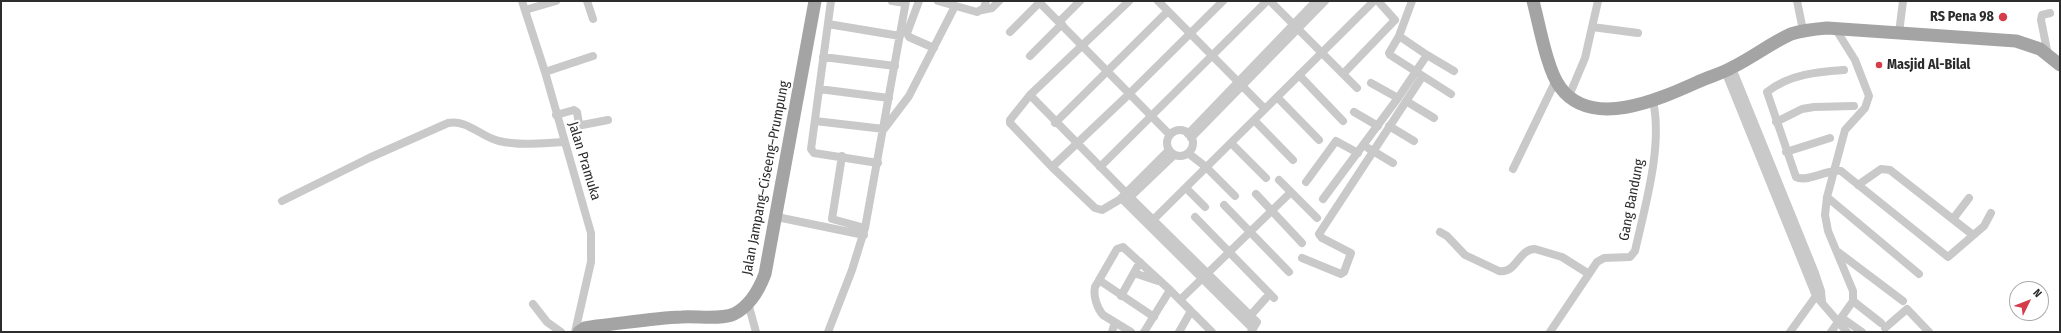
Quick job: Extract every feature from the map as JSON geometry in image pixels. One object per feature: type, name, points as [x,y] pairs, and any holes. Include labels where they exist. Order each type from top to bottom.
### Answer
[{"type":"main road","name":"Jalan Jampang–Ciseeng–Prumpung","points":[[579,332],[585,328],[597,326],[681,317],[730,316],[743,309],[761,286],[777,217],[815,1]]},
{"type":"main road","points":[[1533,1],[1543,42],[1556,80],[1569,96],[1580,104],[1608,109],[1630,107],[1653,101],[1729,70],[1790,35],[1803,30],[1835,28],[2016,41],[2040,49],[2060,65]]},
{"type":"street","name":"Jalan Pramuka","points":[[522,1],[545,72],[556,115],[591,233],[591,262],[575,332]]},
{"type":"street","points":[[525,10],[556,1]]},
{"type":"street","points":[[587,1],[593,19]]},
{"type":"street","points":[[831,1],[811,151],[814,153],[842,156],[878,163]]},
{"type":"street","points":[[828,332],[865,231],[905,2],[892,1]]},
{"type":"street","points":[[919,1],[906,34],[909,37],[934,48]]},
{"type":"street","points":[[938,1],[977,12],[992,8],[999,1]]},
{"type":"street","points":[[982,10],[986,1]]},
{"type":"street","points":[[1030,56],[1080,1]]},
{"type":"street","points":[[1130,1],[1084,46],[1030,95],[1011,116],[1010,123],[1052,167],[1095,208],[1102,210],[1124,198],[1172,153]]},
{"type":"street","points":[[1158,1],[1265,109]]},
{"type":"street","points":[[1052,167],[1130,93],[1223,1]]},
{"type":"street","points":[[1100,167],[1267,1]]},
{"type":"street","points":[[1270,1],[1357,88]]},
{"type":"street","points":[[1296,27],[1316,1]]},
{"type":"street","points":[[1189,136],[1296,27],[1325,1]]},
{"type":"street","points":[[1153,220],[1374,1]]},
{"type":"street","points":[[1343,74],[1394,22],[1394,17],[1378,1]]},
{"type":"street","points":[[1412,1],[1399,36],[1389,53],[1390,56],[1451,94]]},
{"type":"street","points":[[1569,96],[1585,58],[1598,1]]},
{"type":"street","points":[[1797,1],[1803,30]]},
{"type":"street","points":[[1899,32],[1903,1]]},
{"type":"street","points":[[1010,32],[1039,2],[1152,115],[1170,135]]},
{"type":"street","points":[[884,129],[910,96],[955,6]]},
{"type":"street","points":[[1055,122],[1168,11]]},
{"type":"street","points":[[2048,55],[2041,20],[2042,15],[2050,13]]},
{"type":"street","points":[[828,24],[900,36]]},
{"type":"street","points":[[1592,26],[1638,33]]},
{"type":"street","points":[[1831,332],[1852,301],[1853,291],[1825,223],[1827,197],[1845,130],[1861,114],[1869,98],[1855,60],[1835,28]]},
{"type":"street","points":[[1399,36],[1454,71]]},
{"type":"street","points":[[1302,258],[1341,274],[1344,272],[1351,253],[1322,238],[1319,234],[1389,126],[1402,100],[1419,75],[1427,55]]},
{"type":"street","points":[[545,72],[593,56]]},
{"type":"street","points":[[823,57],[895,66]]},
{"type":"street","points":[[1729,70],[1816,296],[1840,320],[1847,332]]},
{"type":"street","points":[[1729,70],[1815,273],[1821,291],[1822,302]]},
{"type":"street","points":[[1844,70],[1805,74],[1768,91],[1767,96],[1796,177],[1799,179],[1834,170],[1840,171],[1948,257],[1984,226],[1991,213]]},
{"type":"street","points":[[1299,75],[1344,121]]},
{"type":"street","points":[[1513,169],[1556,80]]},
{"type":"street","points":[[1371,83],[1434,118]]},
{"type":"street","points":[[819,89],[889,98]]},
{"type":"street","points":[[1030,95],[1100,167],[1124,198],[1205,276],[1257,323],[1252,331],[1205,276],[1153,220],[1124,198]]},
{"type":"street","points":[[1277,98],[1319,140]]},
{"type":"street","points":[[1323,199],[1378,126],[1402,100]]},
{"type":"street","name":"Gang Bandung","points":[[1550,332],[1600,260],[1628,257],[1635,251],[1645,207],[1656,142],[1657,117],[1653,101]]},
{"type":"street","points":[[1776,122],[1808,108],[1854,106]]},
{"type":"street","points":[[556,115],[574,110],[577,112],[579,124],[582,125],[608,120]]},
{"type":"street","points":[[1354,112],[1378,126]]},
{"type":"street","points":[[1254,120],[1293,160]]},
{"type":"street","points":[[814,121],[884,129]]},
{"type":"street","points":[[282,201],[369,158],[448,123],[462,123],[487,138],[507,142],[520,144],[565,142]]},
{"type":"street","points":[[1389,126],[1414,141]]},
{"type":"street","points":[[1178,131],[1189,136],[1191,149],[1188,153],[1184,155],[1172,153],[1167,145],[1170,135],[1178,131]]},
{"type":"street","points":[[1786,152],[1830,138]]},
{"type":"street","points":[[1306,182],[1336,141],[1358,153]]},
{"type":"street","points":[[1231,143],[1266,178]]},
{"type":"street","points":[[1364,145],[1393,163]]},
{"type":"street","points":[[1188,153],[1206,167],[1235,196]]},
{"type":"street","points":[[842,156],[832,219],[865,231]]},
{"type":"street","points":[[1858,185],[1885,168],[1890,170],[1973,235]]},
{"type":"street","points":[[1279,180],[1317,218]]},
{"type":"street","points":[[1186,188],[1205,207]]},
{"type":"street","points":[[1180,300],[1292,192]]},
{"type":"street","points":[[1256,194],[1302,243]]},
{"type":"street","points":[[1827,197],[1919,274]]},
{"type":"street","points":[[1953,219],[1969,198]]},
{"type":"street","points":[[1224,205],[1289,272]]},
{"type":"street","points":[[777,217],[865,231]]},
{"type":"street","points":[[1195,217],[1230,252],[1270,298],[1250,316]]},
{"type":"street","points":[[1440,232],[1447,236],[1465,255],[1505,272],[1512,268],[1525,253],[1531,249],[1535,249],[1562,257],[1589,274]]},
{"type":"street","points":[[1131,332],[1100,312],[1094,292],[1098,280],[1120,247],[1125,248],[1212,332]]},
{"type":"street","points":[[1838,252],[1903,300]]},
{"type":"street","points":[[1121,296],[1140,262]]},
{"type":"street","points":[[1134,272],[1162,283]]},
{"type":"street","points":[[1098,280],[1154,317]]},
{"type":"street","points":[[1144,332],[1170,290]]},
{"type":"street","points":[[1790,332],[1816,296]]},
{"type":"street","points":[[1852,301],[1883,325],[1907,309],[1925,331]]},
{"type":"street","points":[[748,303],[756,332]]},
{"type":"street","points":[[533,304],[547,322],[561,332]]},
{"type":"street","points":[[1179,332],[1191,311]]},
{"type":"street","points":[[1840,320],[1862,332]]},
{"type":"street","points":[[1112,332],[1115,322]]},
{"type":"place","name":"RS Pena 98","points":[[2003,17]]},
{"type":"place","name":"Masjid Al-Bilal","points":[[1879,65]]}]
